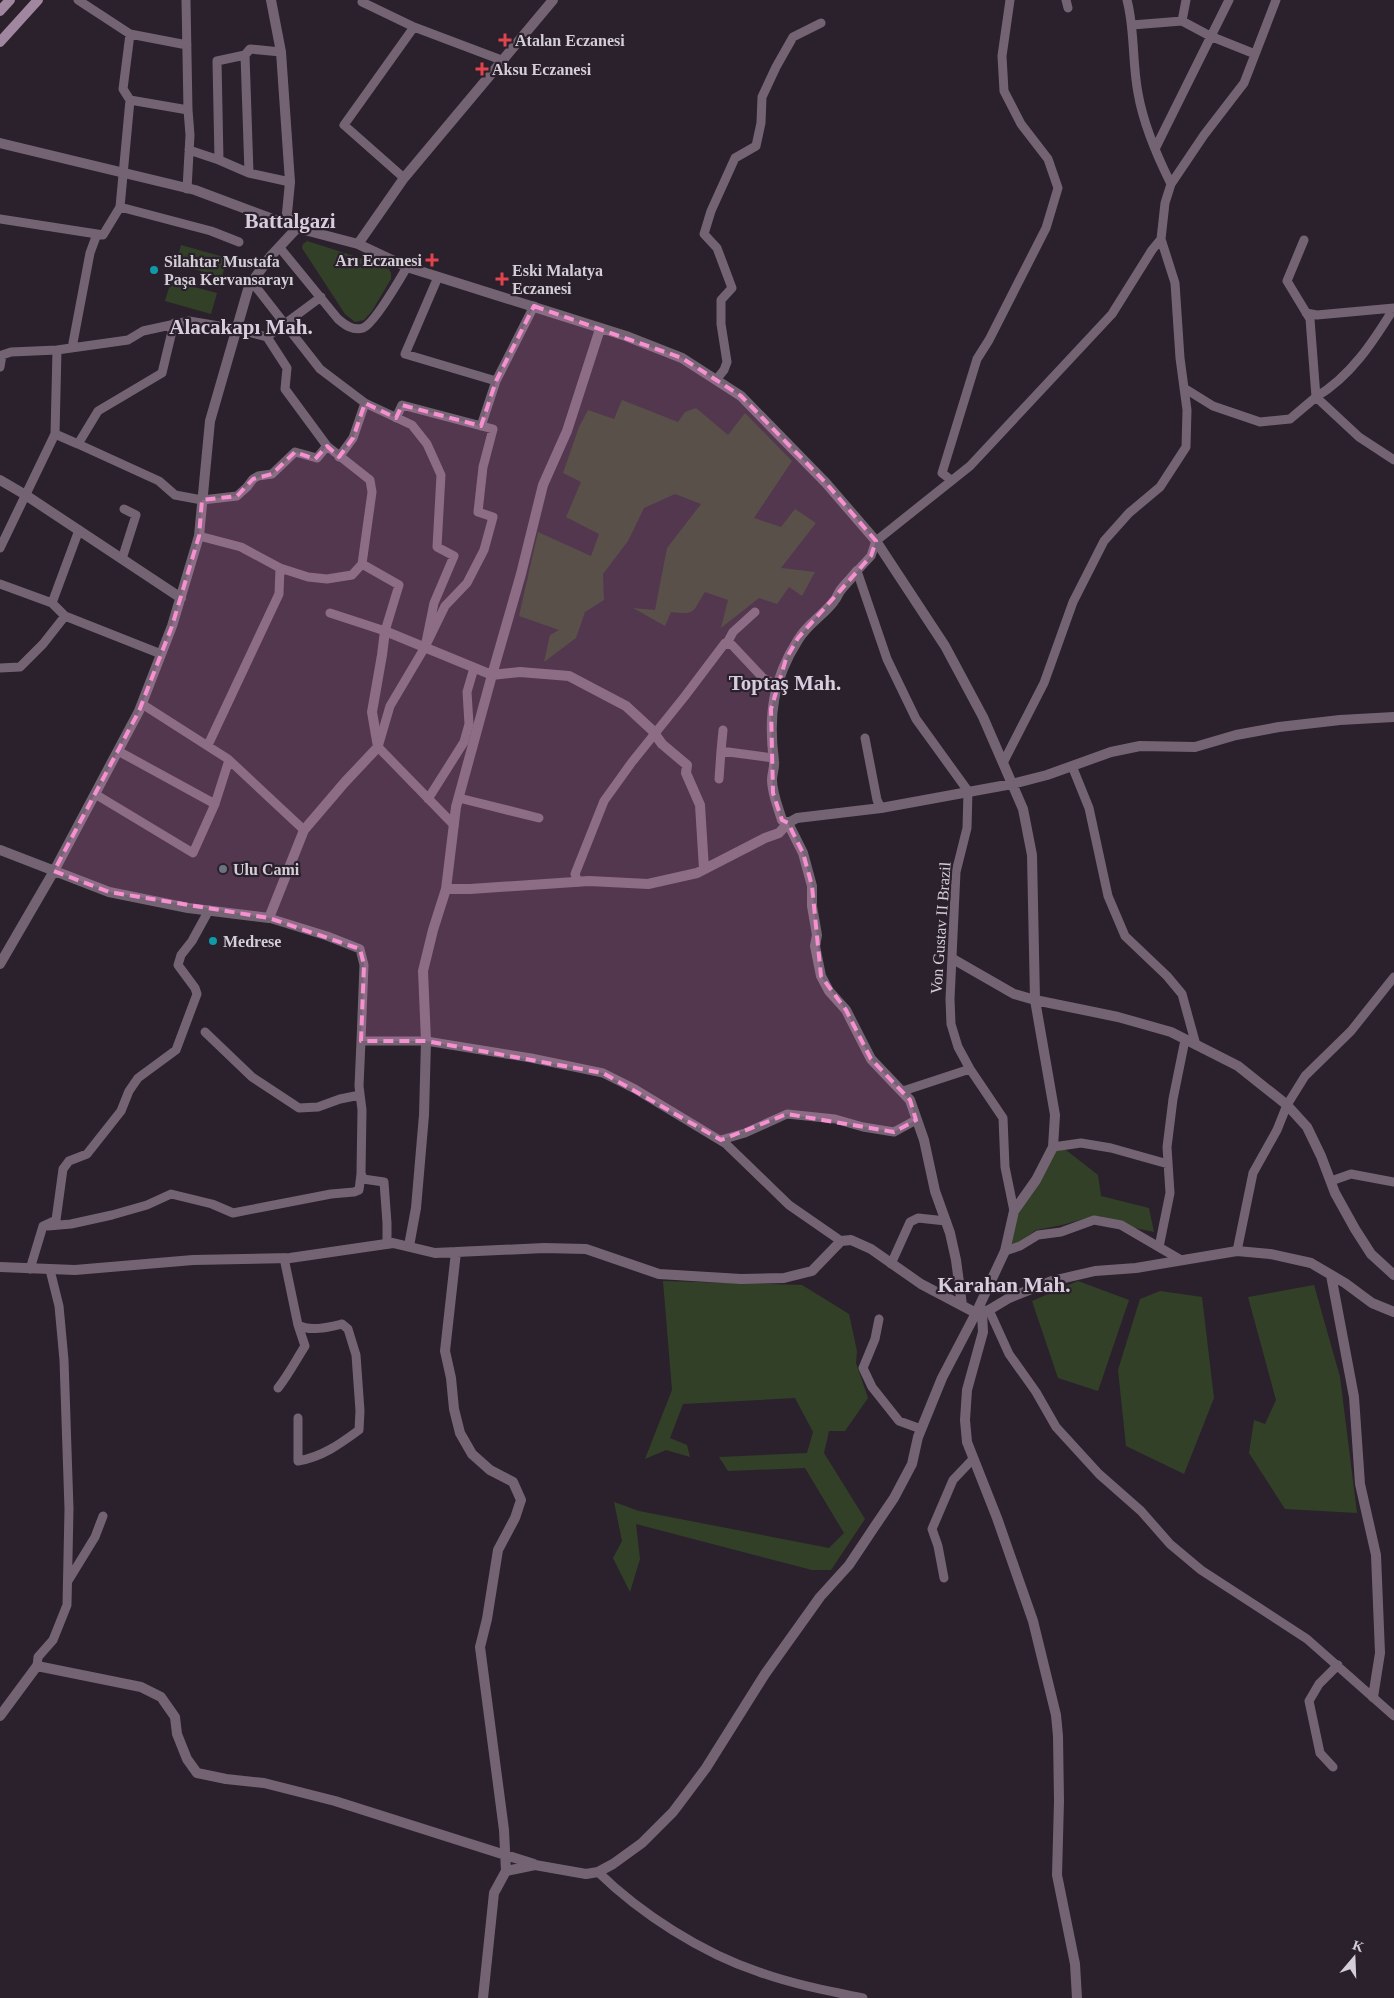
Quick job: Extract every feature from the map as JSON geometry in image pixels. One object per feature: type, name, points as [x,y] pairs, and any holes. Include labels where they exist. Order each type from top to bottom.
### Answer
[{"type":"main road","points":[[0,11],[10,0]]},
{"type":"main road","points":[[0,42],[38,0]]},
{"type":"street","points":[[78,0],[130,34],[187,45]]},
{"type":"street","points":[[186,0],[189,150],[187,188]]},
{"type":"street","points":[[271,0],[281,52],[290,182],[287,214],[297,228]]},
{"type":"street","points":[[358,244],[404,178],[554,0]]},
{"type":"street","points":[[951,480],[942,473],[977,359],[989,340],[1046,228],[1058,188],[1048,159],[1021,124],[1004,91],[1002,56],[1008,25],[1010,0]]},
{"type":"street","points":[[1127,0],[1132,25],[1138,93],[1155,149],[1171,184]]},
{"type":"street","points":[[1182,21],[1186,0]]},
{"type":"street","points":[[1155,149],[1229,0]]},
{"type":"street","points":[[1003,763],[1044,683],[1073,602],[1104,541],[1129,513],[1160,487],[1186,446],[1187,410],[1175,284],[1162,239],[1166,203],[1171,184],[1204,135],[1244,82],[1276,0]]},
{"type":"street","points":[[362,2],[414,27],[504,61]]},
{"type":"street","points":[[1132,25],[1182,21],[1210,36],[1255,54]]},
{"type":"street","points":[[716,380],[724,370],[727,362],[722,324],[722,300],[732,288],[717,248],[704,234],[711,211],[735,158],[756,146],[761,123],[762,97],[776,68],[793,38],[821,23]]},
{"type":"street","points":[[404,178],[344,125],[414,27]]},
{"type":"street","points":[[0,219],[103,234],[120,207],[130,100],[123,89],[130,34]]},
{"type":"street","points":[[219,160],[217,61],[245,55],[250,49],[281,52]]},
{"type":"street","points":[[245,55],[248,173]]},
{"type":"street","points":[[130,100],[188,110]]},
{"type":"street","points":[[0,143],[187,188],[297,228],[358,244],[407,267],[438,278],[534,306],[626,336],[682,358],[741,396],[826,483],[876,541],[945,646],[983,717],[1023,809],[1032,855],[1036,1000],[1055,1115],[1053,1147],[1036,1180],[1014,1211],[1005,1251],[983,1311],[942,1378],[921,1429],[912,1464],[894,1498],[849,1565],[820,1597],[765,1674],[706,1768],[673,1812],[642,1843],[613,1864],[598,1872],[586,1874],[535,1865],[335,1801],[264,1783],[226,1779],[197,1773],[187,1759],[177,1734],[175,1717],[161,1697],[141,1687],[37,1666]]},
{"type":"street","points":[[189,150],[219,160],[248,173],[290,182]]},
{"type":"street","points":[[120,207],[211,231],[239,242]]},
{"type":"street","points":[[0,964],[54,871],[142,704],[181,598],[199,536],[210,421],[249,286],[270,257],[297,228]]},
{"type":"street","points":[[72,348],[88,262],[97,234]]},
{"type":"street","points":[[962,1305],[956,1260],[936,1191],[924,1140],[910,1100],[903,1091],[880,1071],[871,1059],[846,1010],[829,991],[821,976],[815,946],[817,935],[812,906],[812,886],[803,852],[788,823],[782,820],[773,793],[771,709],[786,659],[798,638],[834,602],[840,591],[871,556],[876,541],[970,466],[1112,314],[1152,250],[1162,239]]},
{"type":"street","points":[[1304,240],[1287,281],[1310,319],[1316,397],[1359,436],[1394,460]]},
{"type":"street","points":[[280,248],[320,297],[346,325],[354,329],[362,328],[373,320],[407,267]]},
{"type":"street","points":[[438,278],[405,354],[496,381]]},
{"type":"street","points":[[252,282],[320,369],[365,403],[412,425],[427,444],[441,475],[437,547],[454,556],[434,603],[425,647]]},
{"type":"street","points":[[267,337],[320,297]]},
{"type":"street","points":[[481,426],[496,381],[534,306]]},
{"type":"street","points":[[1184,388],[1213,406],[1260,422],[1290,419],[1316,397],[1334,386],[1352,367],[1376,337],[1394,308]]},
{"type":"street","points":[[1306,313],[1317,315],[1394,308]]},
{"type":"street","points":[[0,367],[1,355],[11,352],[57,350],[100,345],[128,340],[143,331],[189,321],[237,329],[267,337],[287,368],[285,389],[327,446],[370,480],[372,492],[362,564],[352,575],[326,579],[308,577],[280,568],[241,547],[199,536]]},
{"type":"street","points":[[78,444],[98,411],[162,373],[174,323]]},
{"type":"street","points":[[409,1246],[416,1208],[424,1116],[426,1041],[423,971],[446,889],[459,798],[521,574],[543,485],[568,431],[600,329]]},
{"type":"street","points":[[0,548],[24,494],[55,434],[57,350]]},
{"type":"street","points":[[340,457],[353,438],[365,403]]},
{"type":"street","points":[[269,918],[304,830],[378,747],[390,706],[425,647],[445,606],[468,583],[484,550],[493,517],[478,512],[483,467],[493,429],[402,404],[396,418]]},
{"type":"street","points":[[55,434],[159,481],[175,495],[202,500],[237,496],[253,479],[258,476],[272,474],[295,452],[317,458],[327,446]]},
{"type":"street","points":[[0,480],[80,530],[181,598]]},
{"type":"street","points":[[122,559],[136,515],[124,508]]},
{"type":"street","points":[[52,604],[80,530]]},
{"type":"street","points":[[362,564],[398,585],[385,631],[372,712],[378,747],[454,825]]},
{"type":"street","points":[[208,745],[280,594],[280,568]]},
{"type":"street","points":[[857,571],[887,659],[916,719],[968,791]]},
{"type":"street","points":[[0,584],[52,604],[65,616],[161,654]]},
{"type":"street","points":[[578,882],[575,874],[604,801],[632,762],[725,644],[728,643],[733,632],[755,612]]},
{"type":"street","points":[[330,613],[385,631],[492,675],[520,672],[570,676],[626,706],[655,734],[662,744],[686,765],[686,773],[700,805],[704,869]]},
{"type":"street","points":[[0,668],[20,667],[43,644],[65,616]]},
{"type":"street","points":[[728,643],[763,678],[778,686]]},
{"type":"street","points":[[428,798],[464,742],[469,724],[466,692],[474,668]]},
{"type":"street","points":[[142,704],[229,760],[304,830]]},
{"type":"street","points":[[446,889],[578,882],[648,884],[697,873],[779,833],[788,823],[797,818],[881,808],[1012,784],[1047,775],[1111,752],[1140,746],[1195,747],[1236,735],[1279,727],[1340,720],[1394,717]]},
{"type":"street","points":[[719,779],[723,730]]},
{"type":"street","points":[[865,738],[877,800],[881,808]]},
{"type":"street","points":[[118,751],[214,804]]},
{"type":"street","points":[[721,751],[773,758]]},
{"type":"street","points":[[95,794],[193,853],[214,804],[229,760]]},
{"type":"street","points":[[1072,766],[1089,808],[1108,896],[1125,936],[1167,976],[1182,994],[1196,1046]]},
{"type":"street","name":"Von Gustav II Brazil","points":[[968,791],[968,828],[956,872],[950,999],[951,1024],[958,1047],[970,1069],[1003,1118],[1005,1167],[1014,1211]]},
{"type":"street","points":[[459,798],[539,818]]},
{"type":"street","points":[[0,850],[109,892],[209,910],[269,918],[327,936],[360,950],[364,965],[360,1095],[362,1110],[361,1173],[359,1190],[233,1213],[212,1204],[171,1194],[147,1205],[112,1215],[71,1224],[43,1226]]},
{"type":"street","points":[[30,1269],[43,1226],[56,1220],[62,1169],[69,1161],[87,1154],[121,1111],[129,1091],[138,1078],[176,1050],[197,994],[195,988],[178,965],[181,954],[192,941],[209,910]]},
{"type":"street","points":[[953,959],[1014,994],[1118,1017],[1171,1032],[1238,1066],[1287,1105],[1307,1127],[1355,1230],[1371,1254],[1394,1275]]},
{"type":"street","points":[[1237,1251],[1253,1173],[1287,1105],[1305,1076],[1351,1031],[1394,977]]},
{"type":"street","points":[[205,1032],[252,1077],[299,1108],[318,1108],[340,1099],[360,1095]]},
{"type":"street","points":[[1159,1247],[1170,1193],[1167,1147],[1173,1099],[1185,1040]]},
{"type":"street","points":[[361,1041],[426,1041],[531,1058],[603,1073],[636,1088],[721,1140],[788,1205],[841,1241],[852,1240],[871,1250],[921,1284],[962,1305],[983,1311],[1009,1298],[1052,1281],[1095,1271],[1136,1268],[1237,1251],[1270,1254],[1311,1263],[1372,1303],[1394,1312]]},
{"type":"street","points":[[903,1091],[970,1069]]},
{"type":"street","points":[[721,1140],[745,1133],[787,1114],[835,1119],[863,1127],[894,1132],[916,1120]]},
{"type":"street","points":[[1053,1147],[1081,1143],[1111,1148],[1168,1164]]},
{"type":"street","points":[[361,1173],[363,1179],[384,1182],[387,1223],[386,1244]]},
{"type":"street","points":[[1331,1181],[1351,1174],[1394,1182]]},
{"type":"street","points":[[891,1264],[910,1222],[918,1218],[946,1221]]},
{"type":"street","points":[[1005,1251],[1020,1246],[1038,1235],[1061,1232],[1094,1220],[1121,1225],[1181,1260]]},
{"type":"street","points":[[0,1267],[75,1270],[192,1260],[284,1258],[393,1243],[436,1253],[544,1248],[586,1249],[659,1274],[740,1279],[784,1278],[812,1271],[841,1241]]},
{"type":"street","points":[[456,1252],[445,1351],[451,1378],[454,1409],[460,1433],[472,1454],[490,1470],[513,1482],[520,1500],[515,1518],[498,1550],[487,1619],[480,1647],[504,1830],[506,1871],[494,1893],[483,1998]]},
{"type":"street","points":[[278,1388],[290,1373],[292,1365],[305,1346],[298,1325],[284,1258]]},
{"type":"street","points":[[0,1716],[37,1666],[38,1658],[53,1640],[67,1605],[69,1509],[64,1360],[59,1306],[50,1270]]},
{"type":"street","points":[[1331,1275],[1354,1397],[1360,1484],[1376,1555],[1380,1653],[1373,1697]]},
{"type":"street","points":[[983,1311],[983,1332],[971,1374],[966,1405],[968,1442],[1033,1621],[1056,1715],[1059,1793],[1057,1875],[1075,1964],[1077,1998]]},
{"type":"street","points":[[983,1311],[1009,1354],[1036,1392],[1056,1427],[1100,1474],[1141,1511],[1170,1544],[1201,1570],[1307,1639],[1394,1716]]},
{"type":"street","points":[[878,1319],[875,1339],[863,1368],[872,1386],[899,1421],[921,1429]]},
{"type":"street","points":[[298,1325],[318,1328],[342,1324],[348,1329],[356,1355],[360,1411],[359,1430],[331,1450],[309,1460],[298,1461],[298,1418]]},
{"type":"street","points":[[944,1578],[938,1546],[932,1529],[953,1480],[973,1459]]},
{"type":"street","points":[[68,1581],[95,1537],[104,1516]]},
{"type":"street","points":[[1333,1767],[1320,1753],[1309,1701],[1319,1684],[1338,1665]]},
{"type":"street","points":[[506,1871],[535,1865]]},
{"type":"street","points":[[598,1872],[617,1891],[689,1940],[714,1954],[758,1972],[784,1980],[863,1998]]},
{"type":"highlighted area","points":[[534,306],[682,358],[741,396],[826,483],[876,541],[871,556],[798,638],[786,659],[771,709],[773,793],[782,820],[788,823],[803,853],[812,886],[821,976],[846,1010],[871,1059],[910,1100],[916,1120],[894,1132],[787,1114],[721,1140],[603,1073],[426,1041],[361,1041],[364,965],[360,949],[269,918],[109,892],[54,871],[139,711],[172,626],[199,536],[202,500],[237,496],[253,479],[272,474],[295,452],[315,459],[327,446],[339,457],[353,438],[365,403],[396,418],[402,405],[481,426],[496,381]]},
{"type":"green space","points":[[307,241],[389,269],[391,279],[372,311],[364,320],[355,322],[345,314],[302,248],[303,244]]},
{"type":"green space","points":[[181,245],[227,258],[222,277],[176,264]]},
{"type":"green space","points":[[171,281],[217,293],[211,314],[165,301]]},
{"type":"green space","points":[[622,400],[678,422],[685,412],[696,408],[728,435],[745,413],[792,461],[754,518],[781,527],[795,509],[816,523],[781,568],[815,572],[802,596],[789,587],[777,604],[759,598],[721,628],[728,600],[705,592],[693,611],[685,613],[671,612],[665,626],[633,608],[655,610],[667,548],[701,504],[675,494],[644,508],[628,541],[603,574],[604,600],[585,612],[576,638],[544,662],[550,635],[559,630],[519,616],[538,532],[591,556],[599,534],[566,517],[581,482],[563,473],[579,427],[588,410],[614,419]]},
{"type":"green space","points":[[1053,1147],[1066,1150],[1098,1175],[1101,1196],[1149,1208],[1154,1232],[1121,1225],[1094,1216],[1036,1230],[1009,1249],[1014,1211]]},
{"type":"green space","points":[[663,1281],[802,1285],[849,1314],[857,1351],[856,1363],[868,1398],[845,1431],[829,1431],[824,1453],[865,1519],[831,1570],[812,1570],[636,1524],[640,1559],[630,1592],[613,1558],[622,1541],[614,1502],[639,1511],[829,1548],[844,1533],[805,1468],[728,1471],[719,1457],[807,1453],[813,1432],[795,1398],[683,1404],[670,1438],[687,1445],[690,1457],[666,1450],[645,1459],[672,1390]]},
{"type":"green space","points":[[1078,1281],[1129,1300],[1098,1391],[1058,1378],[1032,1301]]},
{"type":"green space","points":[[1314,1285],[1340,1377],[1357,1513],[1285,1509],[1249,1453],[1254,1420],[1265,1424],[1276,1400],[1248,1297]]},
{"type":"green space","points":[[1160,1291],[1202,1297],[1214,1398],[1184,1474],[1126,1446],[1118,1370],[1140,1299]]},
{"type":"place","name":"Atalan Eczanesi","points":[[505,40]]},
{"type":"place","name":"Aksu Eczanesi","points":[[482,69]]},
{"type":"place","name":"Arı Eczanesi","points":[[432,260]]},
{"type":"place","name":"Silahtar Mustafa Paşa Kervansarayı","points":[[154,270]]},
{"type":"place","name":"Eski Malatya Eczanesi","points":[[502,279]]},
{"type":"place","name":"Ulu Cami","points":[[223,869]]},
{"type":"place","name":"Medrese","points":[[213,941]]},
{"type":"district","name":"Battalgazi","points":[[290,221]]},
{"type":"district","name":"Alacakapı Mah.","points":[[241,327]]},
{"type":"district","name":"Toptaş Mah.","points":[[785,683]]},
{"type":"district","name":"Karahan Mah.","points":[[1004,1285]]}]
